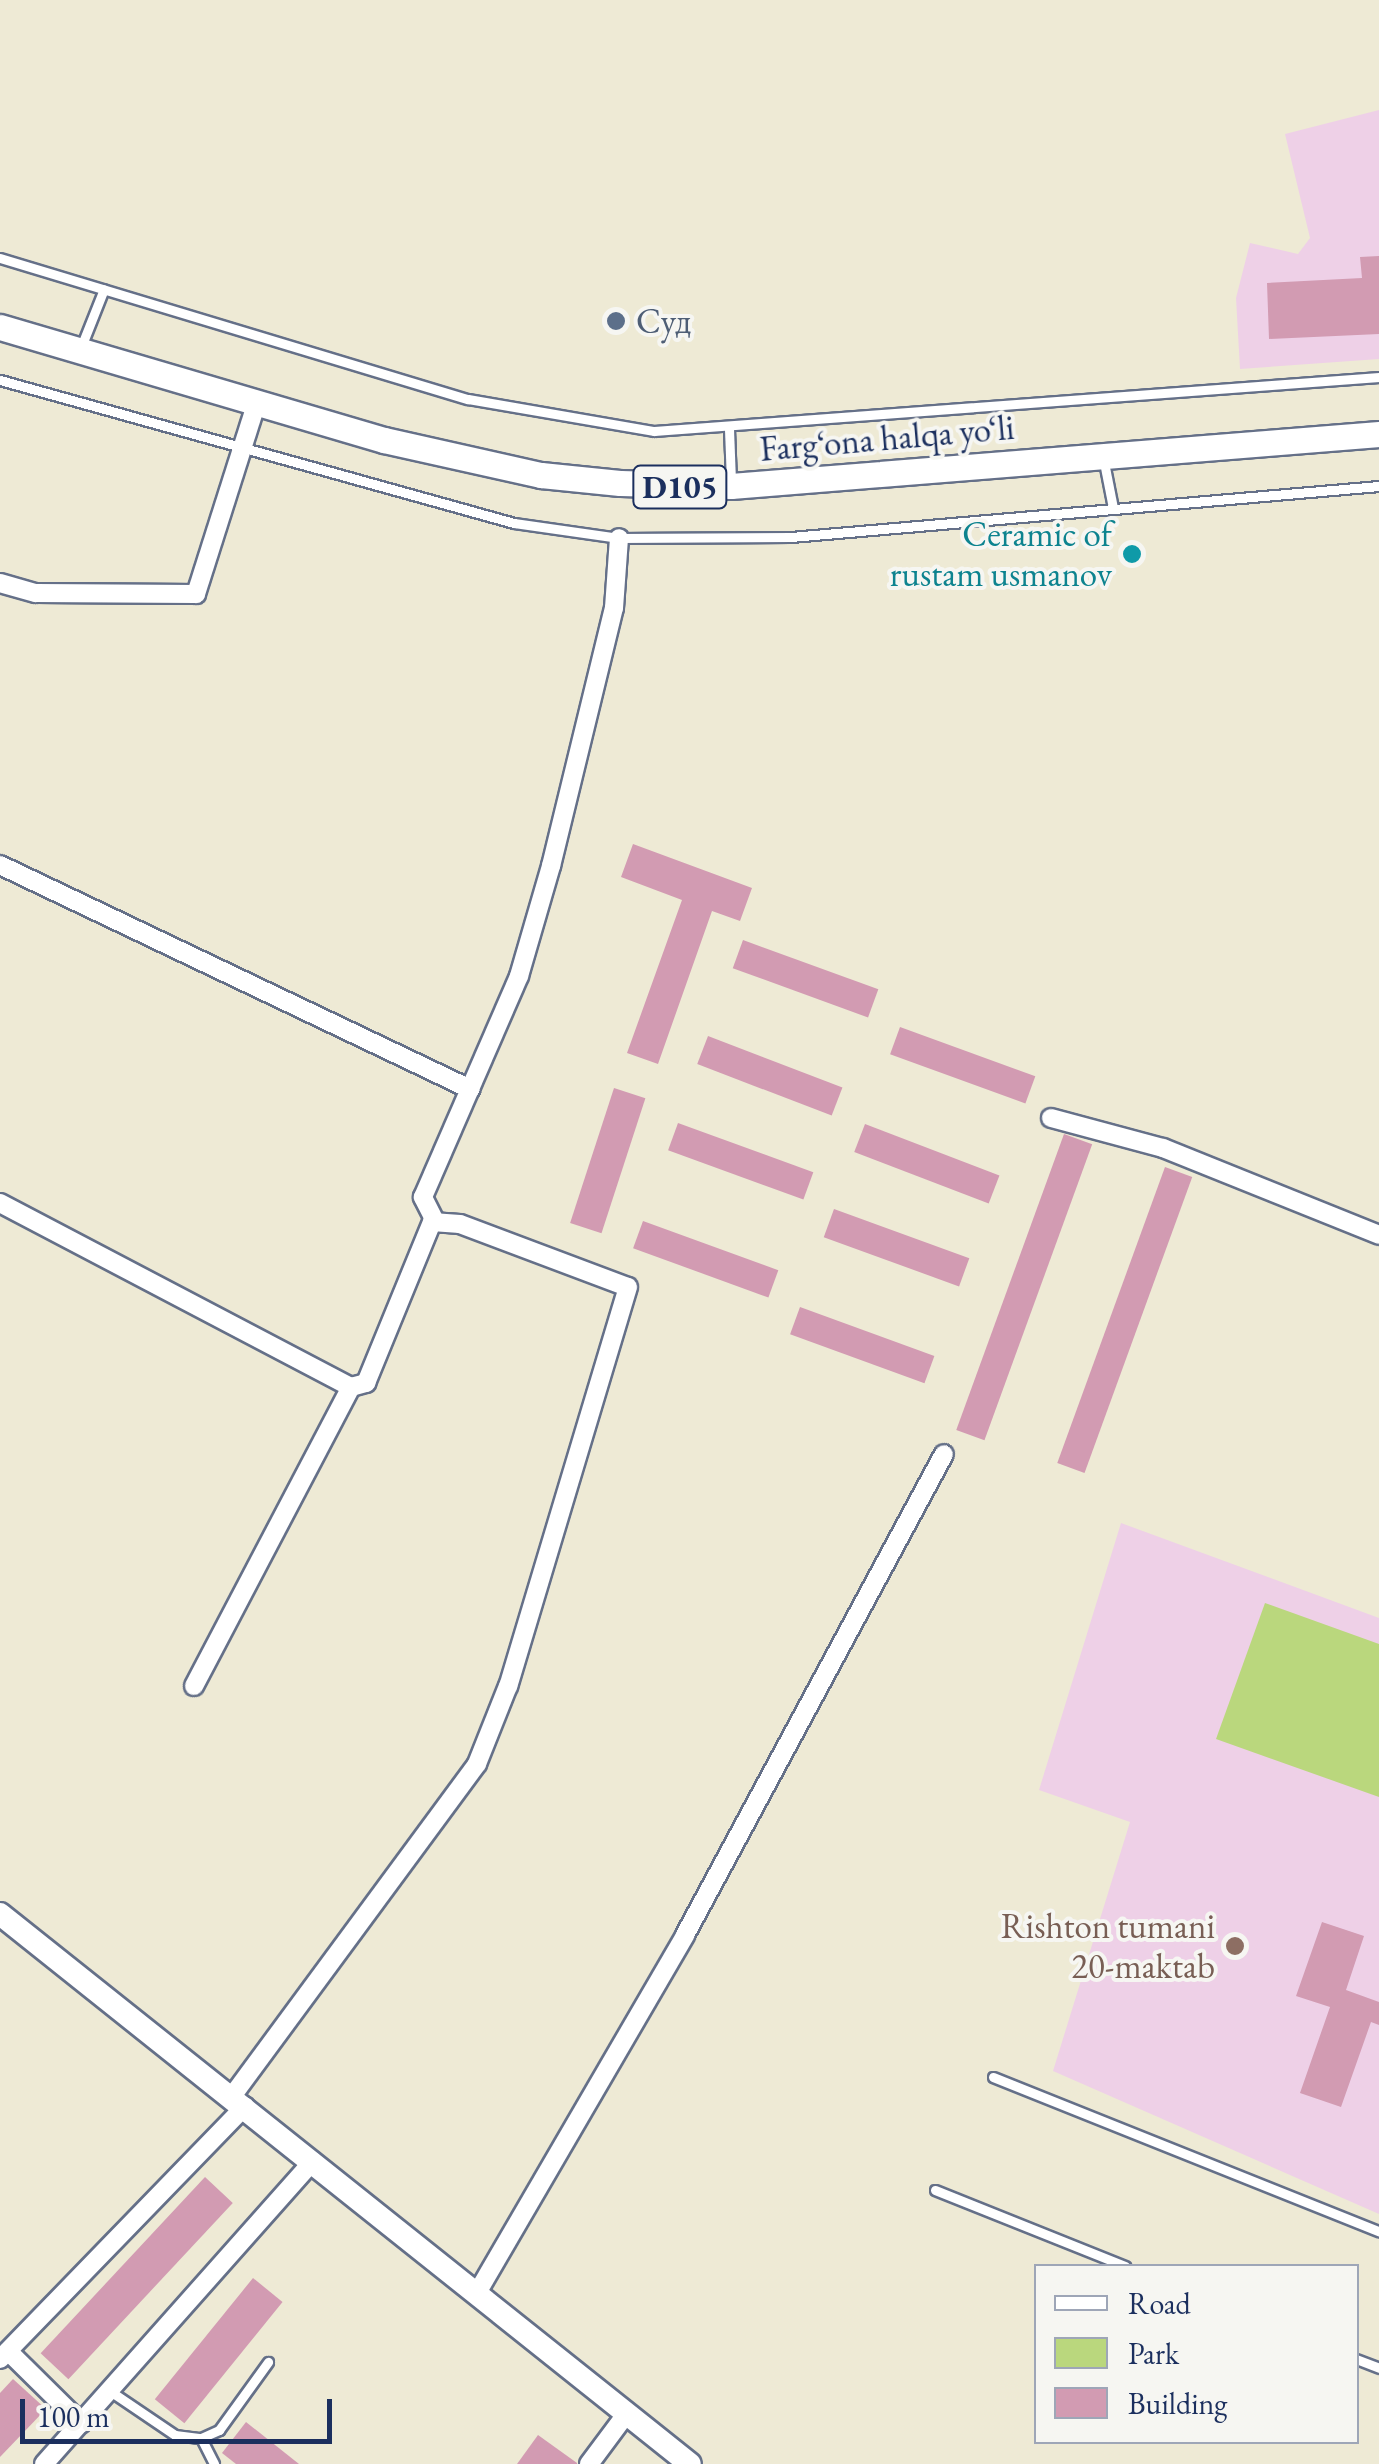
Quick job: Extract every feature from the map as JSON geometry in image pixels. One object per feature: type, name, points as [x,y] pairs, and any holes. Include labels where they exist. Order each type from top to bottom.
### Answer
[{"type":"main road","name":"Farg‘ona halqa yo‘li","points":[[0,327],[384,440],[541,475],[732,486],[1379,434]]},
{"type":"street","points":[[0,583],[36,594],[196,594],[245,450],[257,402]]},
{"type":"street","points":[[435,1221],[423,1198],[519,976],[551,866],[614,608],[619,538]]},
{"type":"street","points":[[0,865],[470,1089]]},
{"type":"street","points":[[1051,1118],[1163,1148],[1379,1235]]},
{"type":"street","points":[[0,1203],[352,1387],[366,1383],[435,1221]]},
{"type":"street","points":[[81,2423],[4,2355],[238,2101],[477,1764],[508,1686],[625,1309],[628,1287],[460,1224],[435,1221]]},
{"type":"street","points":[[194,1686],[352,1387]]},
{"type":"street","points":[[477,2292],[685,1934],[944,1454]]},
{"type":"street","points":[[0,1914],[690,2464]]},
{"type":"street","points":[[44,2464],[313,2161]]},
{"type":"street","points":[[589,2464],[628,2414]]},
{"type":"lane","points":[[0,258],[468,399],[654,431],[1379,377]]},
{"type":"lane","points":[[79,351],[104,289]]},
{"type":"lane","points":[[0,380],[514,522],[619,538],[791,536],[1379,486]]},
{"type":"lane","points":[[730,428],[732,486]]},
{"type":"lane","points":[[1103,456],[1113,508]]},
{"type":"lane","points":[[992,2077],[1379,2231]]},
{"type":"lane","points":[[935,2190],[1120,2264]]},
{"type":"lane","points":[[108,2390],[175,2435],[201,2438],[219,2430],[268,2362]]},
{"type":"lane","points":[[201,2438],[214,2464]]},
{"type":"shaded area","points":[[1379,110],[1379,359],[1240,369],[1236,298],[1250,243],[1298,254],[1310,238],[1285,134]]},
{"type":"shaded area","name":"Rishton tumani 20-maktab","points":[[1121,1523],[1379,1618],[1379,2214],[1053,2071],[1130,1822],[1039,1790]]},
{"type":"green space","points":[[1265,1603],[1379,1644],[1379,1797],[1216,1739]]},
{"type":"building","points":[[1379,256],[1379,334],[1269,339],[1267,283],[1362,278],[1360,257]]},
{"type":"building","points":[[633,844],[752,888],[740,921],[712,911],[658,1064],[627,1053],[682,900],[621,877]]},
{"type":"building","points":[[743,940],[878,989],[868,1017],[733,968]]},
{"type":"building","points":[[900,1027],[1035,1076],[1025,1104],[890,1054]]},
{"type":"building","points":[[708,1036],[842,1088],[832,1116],[697,1064]]},
{"type":"building","points":[[614,1088],[645,1098],[602,1233],[570,1223]]},
{"type":"building","points":[[678,1123],[813,1172],[803,1200],[668,1150]]},
{"type":"building","points":[[865,1124],[999,1176],[989,1204],[854,1152]]},
{"type":"building","points":[[1064,1134],[1092,1144],[984,1440],[956,1430]]},
{"type":"building","points":[[1165,1167],[1192,1177],[1085,1473],[1057,1463]]},
{"type":"building","points":[[834,1209],[969,1258],[959,1286],[824,1237]]},
{"type":"building","points":[[643,1221],[778,1270],[768,1298],[633,1248]]},
{"type":"building","points":[[800,1307],[934,1356],[924,1383],[790,1334]]},
{"type":"building","points":[[1322,1922],[1364,1936],[1346,1990],[1379,2002],[1379,2025],[1371,2022],[1341,2107],[1300,2093],[1330,2007],[1296,1996]]},
{"type":"building","points":[[205,2177],[233,2203],[68,2379],[41,2353]]},
{"type":"building","points":[[253,2278],[283,2302],[184,2423],[155,2399]]},
{"type":"building","points":[[13,2379],[46,2409],[0,2457],[0,2393]]},
{"type":"building","points":[[246,2422],[299,2464],[236,2464],[222,2453]]},
{"type":"building","points":[[538,2435],[577,2463],[577,2464],[517,2464]]},
{"type":"place","name":"Суд","points":[[616,321]]},
{"type":"place","name":"Ceramic of rustam usmanov","points":[[1132,554]]},
{"type":"place","name":"Rishton tumani 20-maktab","points":[[1235,1946]]}]
